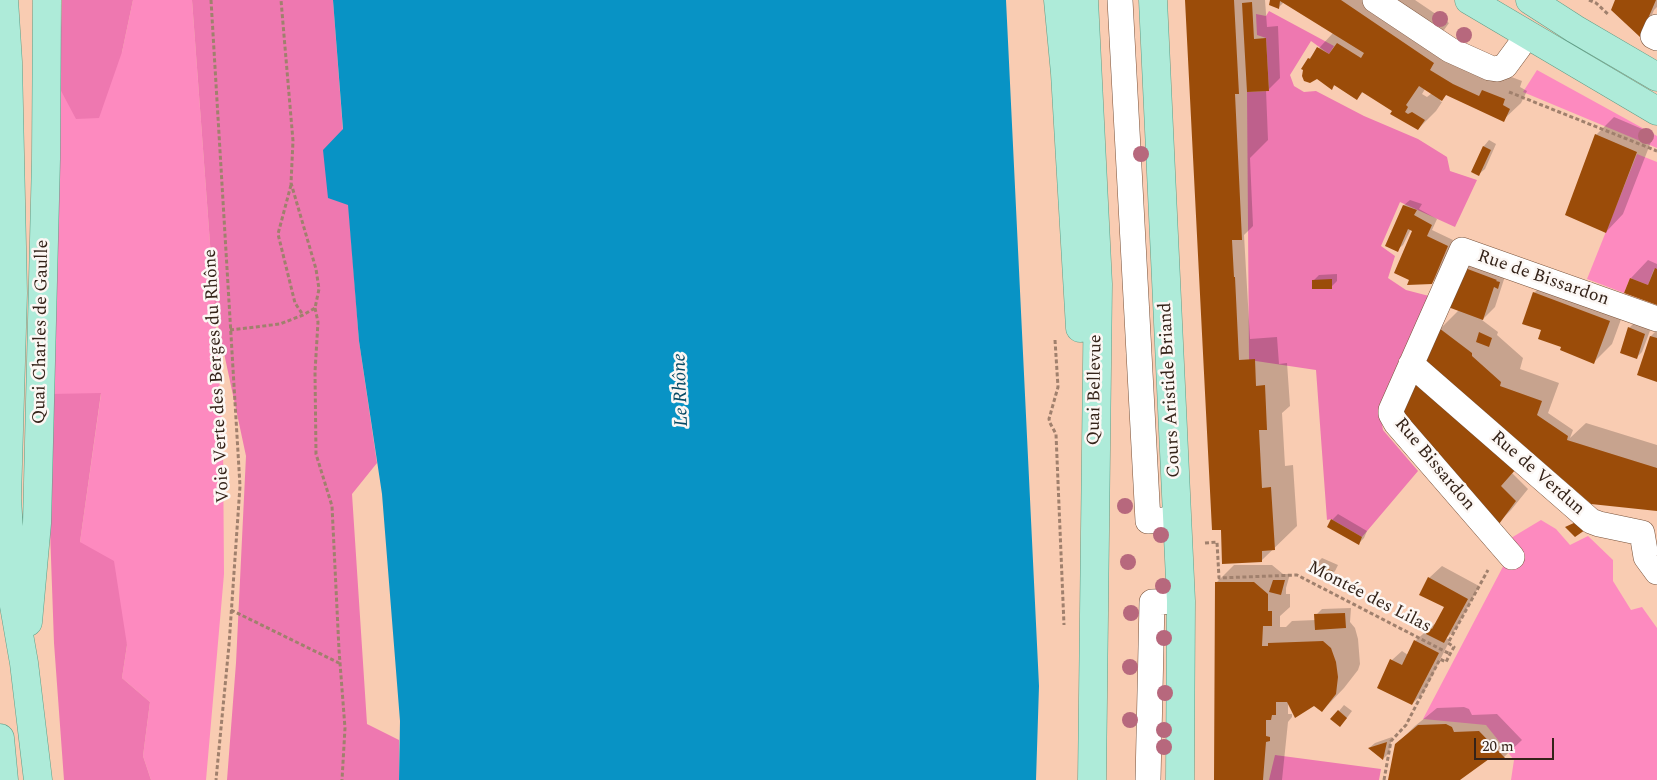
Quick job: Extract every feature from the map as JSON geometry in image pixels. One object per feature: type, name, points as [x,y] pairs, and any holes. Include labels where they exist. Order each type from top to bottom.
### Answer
[{"type":"main road","name":"Quai Charles de Gaulle","points":[[4,0],[8,62],[13,294],[7,498],[12,600],[24,663],[38,780]]},
{"type":"main road","name":"Quai Charles de Gaulle","points":[[24,663],[37,523],[46,159],[47,0]]},
{"type":"main road","points":[[1058,0],[1065,73],[1078,284],[1094,603]]},
{"type":"main road","name":"Quai Bellevue","points":[[1084,0],[1098,284],[1092,780]]},
{"type":"main road","name":"Cours Aristide Briand","points":[[1154,0],[1181,601],[1180,780]]},
{"type":"main road","points":[[1469,0],[1657,111]]},
{"type":"main road","points":[[1530,0],[1574,30],[1657,78]]},
{"type":"main road","points":[[0,738],[4,780]]},
{"type":"street","points":[[1120,0],[1148,521],[1177,519]]},
{"type":"street","points":[[1375,0],[1450,50],[1490,68],[1497,69],[1505,66],[1519,47],[1525,34]]},
{"type":"street","points":[[1657,27],[1653,36],[1657,38]]},
{"type":"street","name":"Rue de Bissardon","points":[[1411,364],[1462,250],[1657,319]]},
{"type":"street","name":"Rue de Verdun","points":[[1411,364],[1591,521],[1599,524],[1649,530],[1646,557],[1657,572]]},
{"type":"street","name":"Rue Bissardon","points":[[1411,364],[1391,410],[1393,418],[1507,551]]},
{"type":"street","points":[[1148,780],[1152,602],[1181,601]]},
{"type":"path","name":"Voie Verte des Berges du Rhône","points":[[211,0],[240,486],[216,780]]},
{"type":"path","points":[[282,1],[293,141],[291,183],[278,234],[295,303],[303,315]]},
{"type":"path","points":[[1502,90],[1657,151]]},
{"type":"path","points":[[291,183],[320,289],[315,308],[318,322],[316,454],[332,506],[345,728],[342,780]]},
{"type":"path","points":[[230,330],[280,324],[315,308]]},
{"type":"path","points":[[1054,332],[1058,387],[1049,419],[1056,434],[1064,625]]},
{"type":"path","name":"Montée des Lilas","points":[[1217,542],[1220,578],[1297,575],[1450,654]]},
{"type":"path","name":"Montée des Lilas","points":[[1384,780],[1392,741],[1406,725],[1440,659],[1446,662],[1454,647],[1448,643],[1507,551]]},
{"type":"path","points":[[231,610],[340,663]]},
{"type":"shaded area","points":[[62,0],[133,0],[122,52],[99,118],[76,119],[59,87]]},
{"type":"shaded area","points":[[133,0],[192,0],[223,442],[224,574],[206,780],[151,780],[143,756],[150,702],[122,678],[127,645],[80,542],[101,394],[51,394],[59,87],[122,52]]},
{"type":"shaded area","points":[[192,0],[333,0],[359,341],[377,463],[352,494],[367,724],[399,740],[399,780],[227,780],[236,663],[246,456],[215,311]]},
{"type":"shaded area","points":[[1269,11],[1334,46],[1329,54],[1311,41],[1290,75],[1294,86],[1304,92],[1316,91],[1364,116],[1418,139],[1447,157],[1450,171],[1477,180],[1455,227],[1400,202],[1381,246],[1395,256],[1388,278],[1406,290],[1429,296],[1380,413],[1383,430],[1418,471],[1362,537],[1331,519],[1327,520],[1316,370],[1249,360],[1247,92],[1269,91],[1266,38],[1257,35],[1256,14],[1266,16]]},
{"type":"shaded area","points":[[1537,70],[1657,136],[1657,148],[1523,92]]},
{"type":"shaded area","points":[[1637,154],[1657,162],[1657,269],[1654,269],[1648,285],[1630,278],[1624,293],[1587,279]]},
{"type":"shaded area","points":[[101,393],[80,542],[114,561],[127,645],[122,678],[150,702],[143,756],[151,780],[64,780],[54,643],[50,530],[51,394]]},
{"type":"shaded area","points":[[1541,520],[1556,529],[1570,545],[1588,536],[1613,560],[1613,581],[1631,610],[1642,607],[1657,628],[1657,780],[1511,780],[1514,760],[1486,725],[1423,719],[1508,557],[1511,538]]},
{"type":"shaded area","points":[[1275,755],[1381,769],[1379,780],[1269,780]]},
{"type":"water","name":"Le Rhône","points":[[333,0],[1006,0],[1039,686],[1036,780],[399,780],[400,721],[382,494],[359,341],[348,205],[328,198],[323,150],[343,129]]},
{"type":"building","points":[[1185,0],[1234,0],[1239,94],[1235,94],[1242,240],[1232,240],[1239,360],[1255,359],[1256,386],[1265,385],[1267,430],[1259,430],[1262,488],[1271,487],[1275,550],[1262,551],[1262,562],[1222,564],[1221,530],[1212,530]]},
{"type":"building","points":[[1270,0],[1341,0],[1434,63],[1430,70],[1453,84],[1479,96],[1482,90],[1505,99],[1503,105],[1510,109],[1504,122],[1446,95],[1442,101],[1419,86],[1406,105],[1408,107],[1405,112],[1408,114],[1412,112],[1425,120],[1418,130],[1390,114],[1392,111],[1362,92],[1357,100],[1334,85],[1332,90],[1317,79],[1310,83],[1304,81],[1302,76],[1303,70],[1301,69],[1317,47],[1329,54],[1337,43],[1361,58],[1364,53],[1280,1],[1279,9],[1269,5]]},
{"type":"building","points":[[1615,0],[1656,0],[1640,37],[1611,10]]},
{"type":"building","points":[[1252,2],[1254,39],[1266,38],[1269,91],[1247,92],[1242,3]]},
{"type":"building","points":[[1595,134],[1637,152],[1606,233],[1565,215]]},
{"type":"building","points":[[1483,146],[1491,150],[1479,176],[1471,172]]},
{"type":"building","points":[[1403,205],[1417,210],[1414,215],[1432,225],[1427,236],[1448,246],[1432,284],[1407,285],[1409,280],[1394,273],[1412,231],[1408,229],[1398,252],[1385,246]]},
{"type":"building","points":[[1465,268],[1500,282],[1498,289],[1494,287],[1483,320],[1448,307]]},
{"type":"building","points":[[1655,268],[1657,269],[1657,305],[1624,293],[1630,278],[1648,285]]},
{"type":"building","points":[[1332,279],[1332,289],[1312,289],[1312,280]]},
{"type":"building","points":[[1533,292],[1610,321],[1594,364],[1560,350],[1561,347],[1538,339],[1541,330],[1522,324]]},
{"type":"building","points":[[1628,327],[1645,334],[1637,359],[1620,353]]},
{"type":"building","points":[[1439,328],[1472,353],[1472,356],[1501,382],[1500,386],[1542,401],[1537,415],[1568,436],[1567,440],[1657,468],[1657,511],[1591,504],[1425,360]]},
{"type":"building","points":[[1479,332],[1492,338],[1489,347],[1476,342]]},
{"type":"building","points":[[1650,336],[1657,338],[1657,382],[1637,375]]},
{"type":"building","points":[[1415,383],[1516,469],[1501,486],[1516,501],[1499,524],[1402,413]]},
{"type":"building","points":[[1331,519],[1362,537],[1359,545],[1327,527]]},
{"type":"building","points":[[1576,522],[1585,530],[1575,537],[1565,527]]},
{"type":"building","points":[[1315,564],[1333,571],[1330,578],[1312,571]]},
{"type":"building","points":[[1428,577],[1468,599],[1444,643],[1426,634],[1429,628],[1432,629],[1444,607],[1419,595]]},
{"type":"building","points":[[1273,580],[1285,580],[1281,595],[1269,592]]},
{"type":"building","points":[[1215,582],[1254,582],[1268,594],[1268,611],[1272,611],[1272,626],[1263,626],[1262,646],[1268,646],[1268,643],[1323,641],[1331,648],[1336,662],[1338,677],[1336,694],[1322,712],[1314,706],[1295,718],[1287,702],[1276,702],[1276,715],[1272,715],[1271,720],[1266,720],[1266,736],[1270,737],[1270,741],[1266,742],[1263,780],[1214,780]]},
{"type":"building","points":[[1345,613],[1346,628],[1315,630],[1314,614]]},
{"type":"building","points":[[1414,640],[1439,653],[1412,705],[1377,688],[1390,659],[1402,665]]},
{"type":"building","points":[[1338,710],[1347,718],[1340,727],[1330,719]]},
{"type":"building","points":[[1446,724],[1452,727],[1454,732],[1479,731],[1505,758],[1489,759],[1460,780],[1388,780],[1395,744],[1418,725]]},
{"type":"building","points":[[1387,742],[1383,760],[1368,748]]}]
